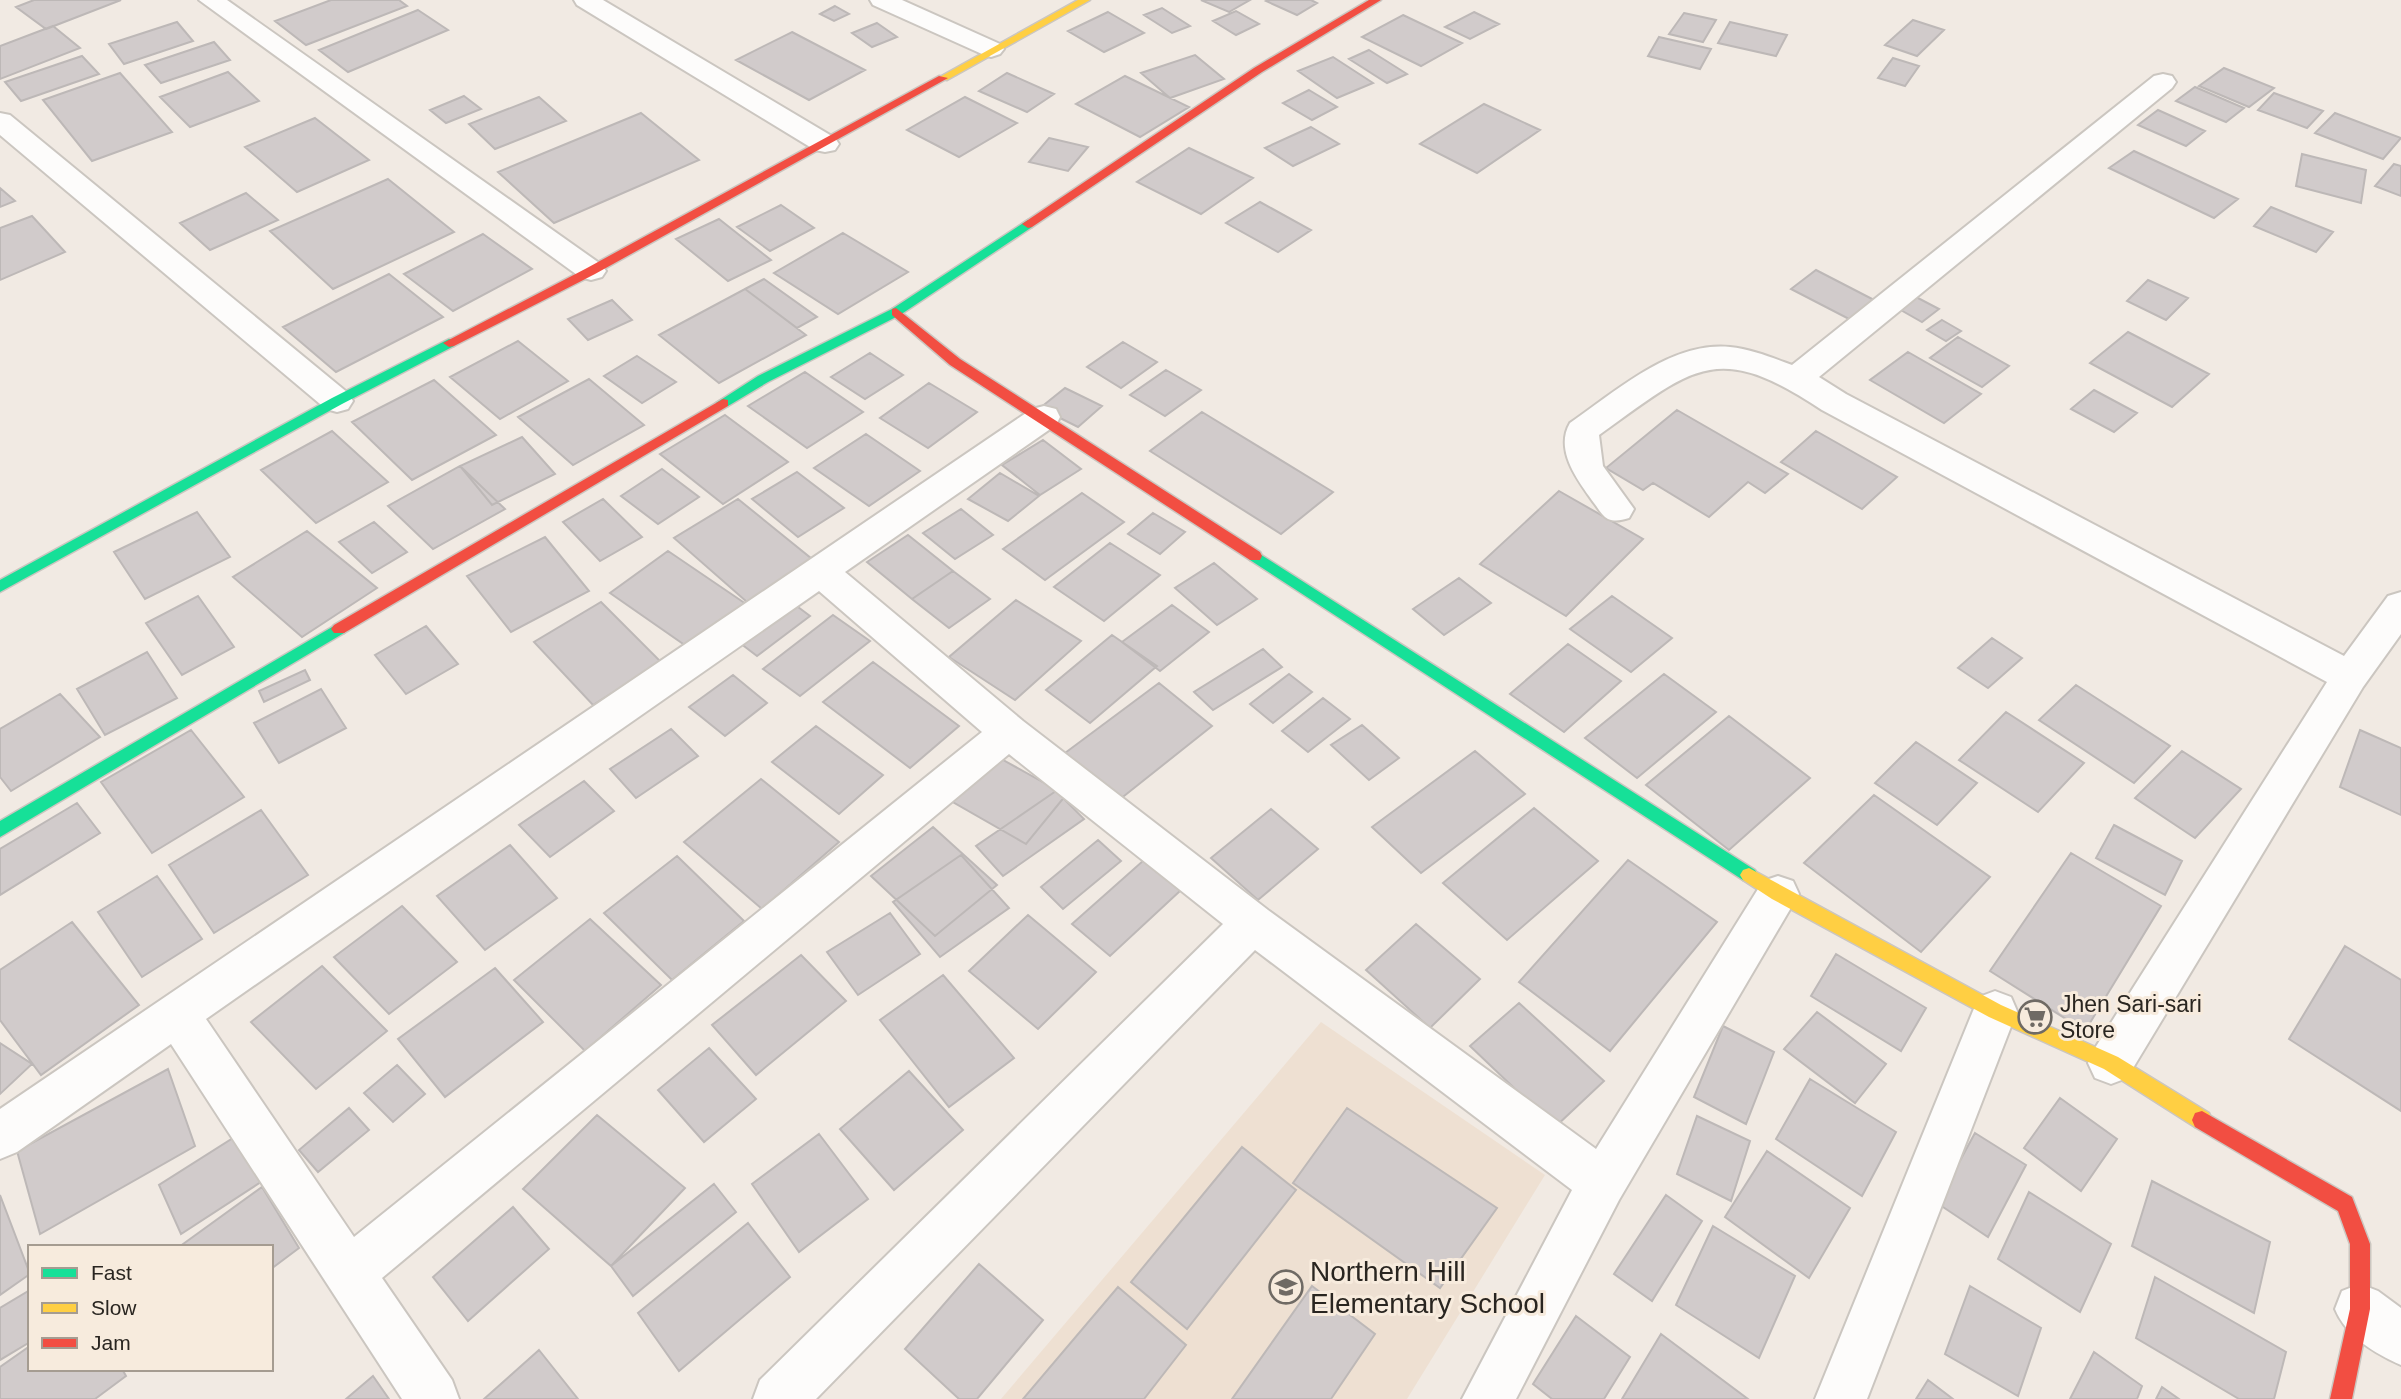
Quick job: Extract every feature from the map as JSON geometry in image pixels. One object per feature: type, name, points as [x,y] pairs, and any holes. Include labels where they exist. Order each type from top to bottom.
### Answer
[{"type":"street","points":[[211,0],[591,271]]},
{"type":"street","points":[[586,0],[825,144]]},
{"type":"street","points":[[882,0],[991,49]]},
{"type":"street","points":[[0,587],[337,401],[591,271],[825,144],[991,49],[1085,0]]},
{"type":"street","points":[[0,830],[763,379],[896,312],[1258,71],[1376,0]]},
{"type":"street","points":[[1797,378],[2163,82]]},
{"type":"street","points":[[0,121],[337,401]]},
{"type":"street","points":[[896,312],[955,362],[1779,894],[1995,1011],[2111,1063],[2258,1154],[2346,1204],[2360,1244],[2360,1309],[2340,1399]]},
{"type":"street","points":[[1617,509],[1586,468],[1583,431],[1657,380],[1701,358],[1729,357],[1797,378],[1834,402],[2350,677]]},
{"type":"street","points":[[0,1136],[1044,417]]},
{"type":"street","points":[[821,572],[1009,732],[1253,923],[1602,1184]]},
{"type":"street","points":[[2111,1063],[2350,677],[2401,606]]},
{"type":"street","points":[[349,1273],[1009,732]]},
{"type":"street","points":[[1488,1399],[1602,1184],[1779,894]]},
{"type":"street","points":[[779,1399],[1253,923]]},
{"type":"street","points":[[1841,1399],[1995,1011]]},
{"type":"street","points":[[177,1014],[433,1399]]},
{"type":"street","points":[[2360,1309],[2401,1339]]},
{"type":"shaded area","name":"Northern Hill Elementary School","points":[[1321,1022],[1545,1175],[1407,1399],[1001,1399]]},
{"type":"building","points":[[34,0],[121,0],[46,29],[16,7]]},
{"type":"building","points":[[331,0],[399,0],[407,6],[306,45],[275,21]]},
{"type":"building","points":[[1201,0],[1250,0],[1229,12]]},
{"type":"building","points":[[1311,0],[1317,3],[1297,15],[1266,1]]},
{"type":"building","points":[[835,6],[849,14],[834,21],[820,14]]},
{"type":"building","points":[[1162,8],[1190,26],[1172,33],[1144,15]]},
{"type":"building","points":[[418,10],[448,30],[348,72],[319,50]]},
{"type":"building","points":[[1236,11],[1259,24],[1236,35],[1213,21]]},
{"type":"building","points":[[1108,12],[1144,33],[1104,52],[1068,31]]},
{"type":"building","points":[[1474,12],[1499,24],[1470,39],[1445,27]]},
{"type":"building","points":[[1684,13],[1716,20],[1703,42],[1669,34]]},
{"type":"building","points":[[1403,15],[1462,43],[1421,66],[1362,37]]},
{"type":"building","points":[[1913,20],[1944,30],[1917,56],[1885,45]]},
{"type":"building","points":[[177,22],[193,41],[124,64],[109,44]]},
{"type":"building","points":[[1730,22],[1787,35],[1776,56],[1718,43]]},
{"type":"building","points":[[877,23],[897,37],[872,47],[852,33]]},
{"type":"building","points":[[53,26],[80,48],[0,79],[0,46]]},
{"type":"building","points":[[792,32],[865,70],[809,100],[736,60]]},
{"type":"building","points":[[1659,37],[1711,49],[1700,69],[1648,56]]},
{"type":"building","points":[[214,42],[230,60],[161,83],[145,65]]},
{"type":"building","points":[[1369,50],[1407,74],[1387,83],[1349,59]]},
{"type":"building","points":[[1195,55],[1224,79],[1170,98],[1141,73]]},
{"type":"building","points":[[82,56],[99,74],[21,101],[5,82]]},
{"type":"building","points":[[1333,57],[1373,83],[1337,98],[1298,71]]},
{"type":"building","points":[[1893,58],[1919,66],[1905,86],[1878,78]]},
{"type":"building","points":[[2224,68],[2274,88],[2249,107],[2199,86]]},
{"type":"building","points":[[228,72],[259,101],[190,127],[160,97]]},
{"type":"building","points":[[120,73],[172,132],[92,161],[43,100]]},
{"type":"building","points":[[1007,73],[1054,94],[1027,112],[979,91]]},
{"type":"building","points":[[1125,76],[1189,107],[1140,137],[1076,104]]},
{"type":"building","points":[[2195,87],[2244,108],[2226,122],[2176,101]]},
{"type":"building","points":[[1309,90],[1337,107],[1312,120],[1283,103]]},
{"type":"building","points":[[2274,93],[2323,111],[2307,128],[2258,110]]},
{"type":"building","points":[[464,96],[481,109],[446,123],[430,110]]},
{"type":"building","points":[[539,97],[566,121],[495,149],[469,124]]},
{"type":"building","points":[[965,97],[1017,123],[959,157],[907,130]]},
{"type":"building","points":[[1484,104],[1540,130],[1477,173],[1420,144]]},
{"type":"building","points":[[2158,110],[2205,131],[2186,146],[2138,125]]},
{"type":"building","points":[[641,113],[699,160],[554,223],[498,172]]},
{"type":"building","points":[[2335,113],[2401,138],[2383,159],[2315,133]]},
{"type":"building","points":[[315,118],[369,160],[297,192],[245,147]]},
{"type":"building","points":[[1311,127],[1339,144],[1293,166],[1265,148]]},
{"type":"building","points":[[1049,138],[1088,147],[1068,171],[1029,162]]},
{"type":"building","points":[[1189,148],[1253,178],[1201,214],[1137,182]]},
{"type":"building","points":[[2134,151],[2238,199],[2214,218],[2109,168]]},
{"type":"building","points":[[2302,154],[2366,170],[2361,203],[2296,186]]},
{"type":"building","points":[[2394,164],[2401,166],[2401,196],[2375,186]]},
{"type":"building","points":[[388,179],[454,232],[333,289],[270,231]]},
{"type":"building","points":[[0,188],[15,201],[0,207]]},
{"type":"building","points":[[246,193],[278,220],[210,250],[180,223]]},
{"type":"building","points":[[1260,202],[1311,230],[1278,252],[1226,223]]},
{"type":"building","points":[[781,205],[814,228],[770,251],[737,227]]},
{"type":"building","points":[[2271,207],[2333,232],[2316,252],[2254,226]]},
{"type":"building","points":[[32,216],[65,252],[0,280],[0,228]]},
{"type":"building","points":[[719,219],[771,260],[728,281],[676,239]]},
{"type":"building","points":[[843,233],[908,272],[838,314],[774,273]]},
{"type":"building","points":[[483,234],[532,269],[453,311],[404,274]]},
{"type":"building","points":[[1816,270],[1876,301],[1851,320],[1791,289]]},
{"type":"building","points":[[389,274],[443,317],[336,372],[283,327]]},
{"type":"building","points":[[764,279],[817,317],[797,328],[745,289]]},
{"type":"building","points":[[2148,280],[2188,298],[2166,320],[2127,301]]},
{"type":"building","points":[[745,289],[806,335],[719,383],[659,335]]},
{"type":"building","points":[[1916,297],[1939,309],[1922,322],[1899,309]]},
{"type":"building","points":[[612,300],[632,320],[588,340],[568,319]]},
{"type":"building","points":[[1942,320],[1961,331],[1946,341],[1927,330]]},
{"type":"building","points":[[2128,332],[2209,374],[2172,407],[2090,363]]},
{"type":"building","points":[[1958,337],[2009,366],[1982,387],[1930,358]]},
{"type":"building","points":[[518,341],[568,381],[500,419],[450,377]]},
{"type":"building","points":[[1123,342],[1157,362],[1121,388],[1087,367]]},
{"type":"building","points":[[1908,352],[1981,394],[1944,423],[1870,380]]},
{"type":"building","points":[[870,353],[903,375],[865,399],[831,377]]},
{"type":"building","points":[[637,356],[676,382],[642,403],[604,376]]},
{"type":"building","points":[[1166,370],[1201,390],[1165,416],[1130,395]]},
{"type":"building","points":[[805,372],[863,412],[807,448],[748,406]]},
{"type":"building","points":[[589,379],[644,425],[573,465],[518,417]]},
{"type":"building","points":[[434,380],[496,435],[412,480],[352,422]]},
{"type":"building","points":[[929,383],[977,412],[928,448],[880,418]]},
{"type":"building","points":[[1065,388],[1102,406],[1078,427],[1040,408]]},
{"type":"building","points":[[2094,390],[2137,413],[2114,432],[2071,409]]},
{"type":"building","points":[[1677,410],[1788,474],[1765,493],[1748,482],[1709,517],[1653,483],[1643,490],[1606,468]]},
{"type":"building","points":[[1202,412],[1333,492],[1281,534],[1150,451]]},
{"type":"building","points":[[725,415],[788,462],[723,504],[660,454]]},
{"type":"building","points":[[332,431],[388,482],[316,523],[261,470]]},
{"type":"building","points":[[1816,431],[1897,477],[1862,509],[1781,462]]},
{"type":"building","points":[[866,434],[920,471],[869,506],[814,468]]},
{"type":"building","points":[[522,437],[555,474],[492,505],[460,466]]},
{"type":"building","points":[[1043,440],[1081,469],[1040,495],[1002,465]]},
{"type":"building","points":[[460,466],[505,509],[433,549],[388,506]]},
{"type":"building","points":[[662,469],[699,497],[658,524],[621,496]]},
{"type":"building","points":[[797,472],[844,508],[798,537],[752,499]]},
{"type":"building","points":[[1000,473],[1039,496],[1008,521],[968,499]]},
{"type":"building","points":[[1559,491],[1643,539],[1566,616],[1480,564]]},
{"type":"building","points":[[1082,493],[1124,522],[1045,580],[1003,549]]},
{"type":"building","points":[[603,499],[642,537],[600,561],[563,522]]},
{"type":"building","points":[[738,499],[812,559],[747,602],[674,538]]},
{"type":"building","points":[[961,509],[993,535],[955,559],[923,533]]},
{"type":"building","points":[[197,512],[230,557],[145,599],[114,552]]},
{"type":"building","points":[[1153,513],[1185,532],[1160,554],[1128,534]]},
{"type":"building","points":[[374,522],[407,552],[372,573],[339,542]]},
{"type":"building","points":[[307,531],[377,588],[302,637],[233,577]]},
{"type":"building","points":[[908,535],[953,571],[912,599],[867,562]]},
{"type":"building","points":[[545,537],[589,591],[511,632],[467,576]]},
{"type":"building","points":[[1110,543],[1160,575],[1104,621],[1054,587]]},
{"type":"building","points":[[668,551],[746,604],[689,648],[610,593]]},
{"type":"building","points":[[1214,563],[1257,599],[1217,625],[1175,588]]},
{"type":"building","points":[[953,571],[990,599],[949,628],[912,599]]},
{"type":"building","points":[[1459,578],[1491,603],[1444,635],[1413,609]]},
{"type":"building","points":[[198,596],[234,647],[182,675],[146,623]]},
{"type":"building","points":[[1612,596],[1672,638],[1631,672],[1570,629]]},
{"type":"building","points":[[1016,600],[1081,641],[1015,700],[949,657]]},
{"type":"building","points":[[601,602],[661,662],[593,705],[534,642]]},
{"type":"building","points":[[794,604],[810,616],[757,656],[740,643]]},
{"type":"building","points":[[1172,605],[1209,632],[1160,671],[1122,642]]},
{"type":"building","points":[[833,615],[870,641],[800,696],[763,669]]},
{"type":"building","points":[[426,626],[458,664],[406,694],[375,655]]},
{"type":"building","points":[[1112,635],[1157,666],[1090,723],[1046,690]]},
{"type":"building","points":[[1992,638],[2022,658],[1988,688],[1958,668]]},
{"type":"building","points":[[1568,644],[1621,681],[1564,732],[1510,694]]},
{"type":"building","points":[[1263,649],[1282,667],[1213,710],[1194,692]]},
{"type":"building","points":[[147,652],[177,698],[105,735],[77,689]]},
{"type":"building","points":[[873,662],[959,726],[910,768],[823,702]]},
{"type":"building","points":[[305,670],[310,680],[264,702],[259,691]]},
{"type":"building","points":[[1289,674],[1312,692],[1273,723],[1250,704]]},
{"type":"building","points":[[1664,674],[1716,712],[1637,778],[1585,738]]},
{"type":"building","points":[[733,675],[767,703],[725,736],[689,707]]},
{"type":"building","points":[[1159,683],[1212,726],[1119,800],[1065,753]]},
{"type":"building","points":[[2076,685],[2170,746],[2134,783],[2039,720]]},
{"type":"building","points":[[321,689],[346,728],[279,763],[254,723]]},
{"type":"building","points":[[60,694],[100,737],[11,791],[0,777],[0,729]]},
{"type":"building","points":[[1323,698],[1350,719],[1308,752],[1282,731]]},
{"type":"building","points":[[2006,712],[2084,763],[2038,812],[1959,760]]},
{"type":"building","points":[[1729,716],[1810,778],[1729,850],[1646,785]]},
{"type":"building","points":[[1362,725],[1399,758],[1369,780],[1331,745]]},
{"type":"building","points":[[816,726],[883,775],[839,814],[772,762]]},
{"type":"building","points":[[671,729],[698,756],[636,798],[610,769]]},
{"type":"building","points":[[191,730],[244,797],[152,853],[101,782]]},
{"type":"building","points":[[2360,730],[2401,748],[2401,815],[2340,787]]},
{"type":"building","points":[[1916,742],[1977,783],[1937,825],[1875,783]]},
{"type":"building","points":[[987,751],[1066,795],[1026,844],[944,797]]},
{"type":"building","points":[[1475,751],[1525,794],[1421,873],[1372,827]]},
{"type":"building","points":[[2182,751],[2241,789],[2195,838],[2135,798]]},
{"type":"building","points":[[761,779],[839,842],[762,909],[684,842]]},
{"type":"building","points":[[584,781],[614,811],[550,857],[519,825]]},
{"type":"building","points":[[1056,791],[1084,819],[1003,876],[976,846]]},
{"type":"building","points":[[1874,795],[1990,877],[1921,952],[1804,863]]},
{"type":"building","points":[[77,803],[100,833],[0,895],[0,849]]},
{"type":"building","points":[[1534,808],[1598,861],[1507,940],[1443,883]]},
{"type":"building","points":[[1271,809],[1318,849],[1258,900],[1211,858]]},
{"type":"building","points":[[261,810],[308,875],[214,933],[169,865]]},
{"type":"building","points":[[2114,825],[2182,861],[2165,895],[2096,858]]},
{"type":"building","points":[[933,827],[997,885],[935,936],[871,876]]},
{"type":"building","points":[[1098,840],[1121,861],[1063,909],[1041,887]]},
{"type":"building","points":[[510,845],[557,898],[485,950],[437,896]]},
{"type":"building","points":[[2071,853],[2161,906],[2085,1031],[1990,971]]},
{"type":"building","points":[[961,855],[1009,908],[940,957],[893,902]]},
{"type":"building","points":[[677,856],[744,921],[672,980],[604,913]]},
{"type":"building","points":[[1144,860],[1181,890],[1110,956],[1072,924]]},
{"type":"building","points":[[1628,860],[1717,922],[1610,1051],[1519,982]]},
{"type":"building","points":[[157,876],[202,939],[142,977],[98,912]]},
{"type":"building","points":[[402,906],[457,962],[389,1014],[334,957]]},
{"type":"building","points":[[890,913],[920,954],[858,995],[827,952]]},
{"type":"building","points":[[1028,915],[1096,972],[1038,1029],[969,971]]},
{"type":"building","points":[[590,919],[661,985],[585,1051],[514,980]]},
{"type":"building","points":[[72,922],[139,1005],[41,1075],[0,1020],[0,970]]},
{"type":"building","points":[[1416,924],[1480,979],[1430,1028],[1366,970]]},
{"type":"building","points":[[2345,946],[2401,980],[2401,1111],[2289,1039]]},
{"type":"building","points":[[1836,954],[1926,1008],[1901,1051],[1811,996]]},
{"type":"building","points":[[801,955],[846,1001],[756,1075],[712,1025]]},
{"type":"building","points":[[322,966],[387,1031],[316,1089],[251,1022]]},
{"type":"building","points":[[495,968],[543,1022],[445,1097],[398,1039]]},
{"type":"building","points":[[943,975],[1014,1058],[949,1107],[880,1020]]},
{"type":"building","points":[[1519,1003],[1604,1081],[1555,1127],[1470,1046]]},
{"type":"building","points":[[1817,1012],[1886,1064],[1855,1103],[1784,1049]]},
{"type":"building","points":[[1723,1026],[1774,1052],[1746,1124],[1694,1097]]},
{"type":"building","points":[[0,1043],[32,1064],[0,1094]]},
{"type":"building","points":[[709,1048],[756,1099],[704,1142],[658,1090]]},
{"type":"building","points":[[397,1065],[425,1094],[393,1122],[364,1093]]},
{"type":"building","points":[[168,1069],[195,1146],[40,1234],[17,1151]]},
{"type":"building","points":[[909,1071],[963,1130],[894,1190],[840,1129]]},
{"type":"building","points":[[1810,1079],[1896,1132],[1862,1196],[1776,1139]]},
{"type":"building","points":[[2060,1098],[2117,1139],[2081,1191],[2024,1148]]},
{"type":"building","points":[[349,1108],[369,1130],[318,1172],[299,1150]]},
{"type":"building","points":[[1347,1108],[1497,1208],[1440,1288],[1293,1183]]},
{"type":"building","points":[[597,1115],[685,1188],[611,1266],[523,1189]]},
{"type":"building","points":[[1697,1116],[1750,1141],[1731,1201],[1677,1174]]},
{"type":"building","points":[[241,1133],[264,1180],[181,1234],[159,1185]]},
{"type":"building","points":[[1975,1133],[2026,1165],[1988,1237],[1937,1203]]},
{"type":"building","points":[[819,1134],[868,1199],[799,1252],[752,1184]]},
{"type":"building","points":[[1242,1147],[1296,1190],[1187,1329],[1131,1282]]},
{"type":"building","points":[[1767,1151],[1850,1208],[1809,1278],[1725,1217]]},
{"type":"building","points":[[2152,1181],[2270,1242],[2254,1313],[2132,1246]]},
{"type":"building","points":[[714,1184],[736,1212],[633,1296],[611,1266]]},
{"type":"building","points":[[262,1187],[299,1248],[273,1268],[273,1245],[182,1245]]},
{"type":"building","points":[[2029,1192],[2111,1244],[2080,1312],[1998,1259]]},
{"type":"building","points":[[0,1195],[28,1269],[28,1275],[0,1295]]},
{"type":"building","points":[[1666,1195],[1702,1221],[1652,1301],[1614,1274]]},
{"type":"building","points":[[513,1207],[549,1249],[468,1321],[433,1277]]},
{"type":"building","points":[[748,1223],[790,1277],[679,1371],[638,1313]]},
{"type":"building","points":[[1713,1226],[1795,1276],[1759,1358],[1676,1305]]},
{"type":"building","points":[[979,1264],[1043,1320],[977,1399],[959,1399],[905,1349]]},
{"type":"building","points":[[2155,1277],[2286,1352],[2274,1399],[2239,1399],[2136,1338]]},
{"type":"building","points":[[1312,1286],[1375,1334],[1331,1399],[1232,1399]]},
{"type":"building","points":[[1970,1286],[2041,1328],[2018,1396],[1945,1354]]},
{"type":"building","points":[[1118,1287],[1186,1345],[1144,1399],[1023,1399]]},
{"type":"building","points":[[28,1291],[28,1343],[0,1360],[0,1308]]},
{"type":"building","points":[[1576,1316],[1630,1357],[1604,1399],[1552,1399],[1533,1384]]},
{"type":"building","points":[[1661,1334],[1748,1399],[1622,1399]]},
{"type":"building","points":[[28,1347],[28,1371],[123,1371],[126,1376],[95,1399],[0,1399],[0,1367]]},
{"type":"building","points":[[539,1350],[578,1399],[484,1399]]},
{"type":"building","points":[[2094,1352],[2142,1386],[2137,1399],[2070,1399]]},
{"type":"building","points":[[373,1376],[389,1399],[346,1399]]},
{"type":"building","points":[[1928,1380],[1953,1399],[1916,1399]]},
{"type":"building","points":[[2162,1387],[2179,1399],[2156,1399]]},
{"type":"traffic: fast","points":[[723,403],[763,379],[896,312],[1028,224]]},
{"type":"traffic: fast","points":[[0,587],[337,401],[449,343]]},
{"type":"traffic: fast","points":[[1255,556],[1749,875]]},
{"type":"traffic: fast","points":[[0,830],[339,629]]},
{"type":"traffic: slow","points":[[943,78],[1085,0]]},
{"type":"traffic: slow","points":[[1749,875],[1778,894],[1995,1011],[2111,1063],[2202,1120]]},
{"type":"traffic: jam","points":[[1028,224],[1258,70],[1376,0]]},
{"type":"traffic: jam","points":[[449,343],[591,271],[943,78]]},
{"type":"traffic: jam","points":[[896,312],[955,362],[1255,556]]},
{"type":"traffic: jam","points":[[339,629],[723,403]]},
{"type":"traffic: jam","points":[[2202,1120],[2345,1204],[2360,1244],[2360,1309],[2341,1399]]},
{"type":"place","name":"Jhen Sari-sari Store","points":[[2035,1017]]},
{"type":"place","name":"Northern Hill Elementary School","points":[[1286,1287]]}]
